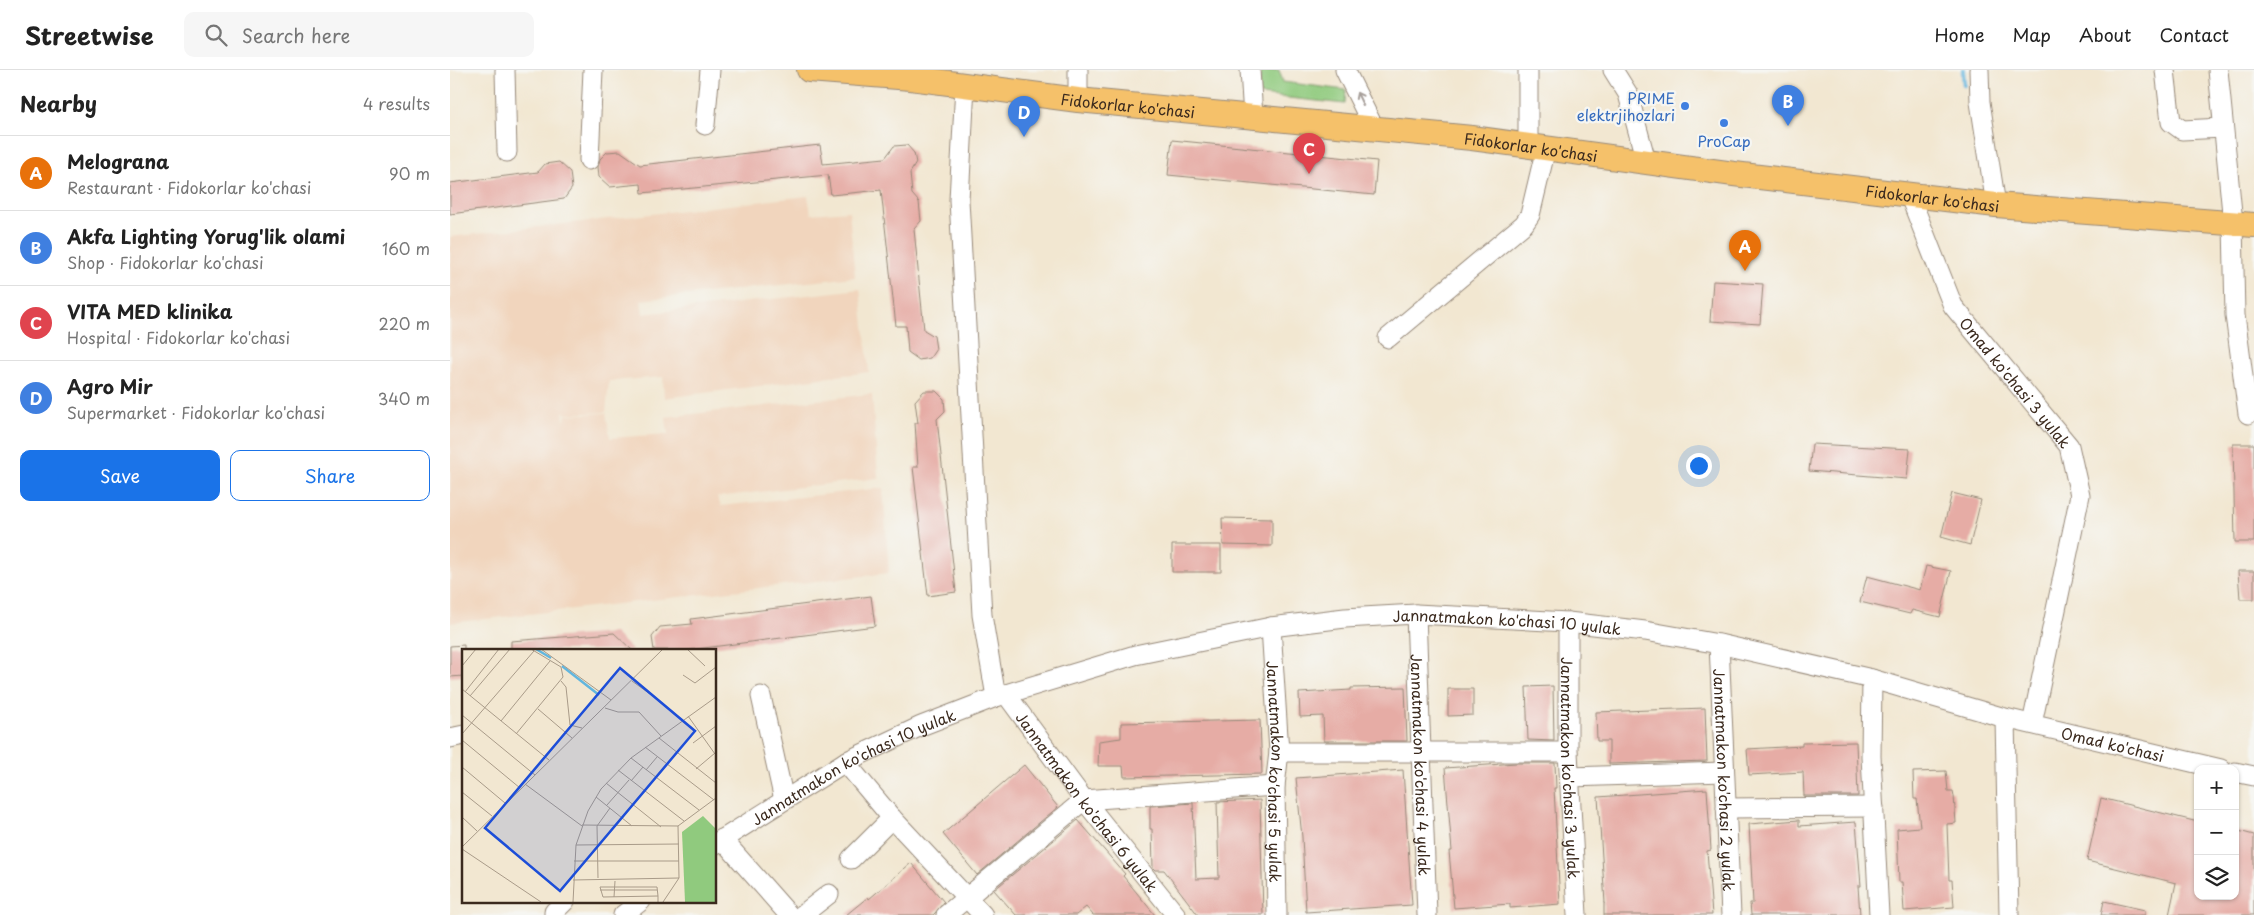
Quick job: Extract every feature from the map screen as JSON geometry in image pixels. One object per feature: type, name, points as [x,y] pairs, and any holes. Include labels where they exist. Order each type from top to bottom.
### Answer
[{"type":"main road","name":"Fidokorlar ko'chasi","points":[[809,70],[911,74],[965,85],[1078,100],[1374,128],[1537,146],[1996,205],[2244,224]]},
{"type":"street","points":[[506,70],[507,152]]},
{"type":"street","points":[[589,160],[593,70]]},
{"type":"street","points":[[705,125],[710,70]]},
{"type":"street","points":[[1078,70],[1078,100]]},
{"type":"street","points":[[1250,70],[1253,117]]},
{"type":"street","points":[[1345,70],[1374,128]]},
{"type":"street","points":[[1388,338],[1524,224],[1530,215],[1537,146],[1528,70]]},
{"type":"street","points":[[1613,70],[1628,94],[1646,161]]},
{"type":"street","points":[[1979,70],[1980,102],[1996,205]]},
{"type":"street","points":[[2165,70],[2171,122],[2182,130],[2223,128]]},
{"type":"street","points":[[2218,70],[2223,128],[2244,224],[2235,315],[2248,414]]},
{"type":"street","points":[[965,85],[959,210],[982,615],[1001,695]]},
{"type":"street","name":"Omad ko'chasi 3 yulak","points":[[1909,194],[1953,306],[2069,446],[2080,495],[2032,724]]},
{"type":"street","name":"Jannatmakon ko'chasi 10 yulak","points":[[718,841],[846,762],[921,726],[1001,695],[1135,655],[1271,627],[1345,618],[1416,614],[1568,622],[1645,631],[1719,644],[1872,679],[2005,718]]},
{"type":"street","name":"Jannatmakon ko'chasi 4 yulak","points":[[1416,614],[1427,915]]},
{"type":"street","name":"Jannatmakon ko'chasi 3 yulak","points":[[1568,622],[1568,752],[1577,915]]},
{"type":"street","name":"Jannatmakon ko'chasi 5 yulak","points":[[1271,627],[1279,752],[1275,786],[1277,915]]},
{"type":"street","name":"Jannatmakon ko'chasi 2 yulak","points":[[1719,644],[1731,915]]},
{"type":"street","points":[[1872,679],[1871,756],[1879,915]]},
{"type":"street","name":"Jannatmakon ko'chasi 6 yulak","points":[[1001,695],[1176,915]]},
{"type":"street","points":[[761,696],[784,800]]},
{"type":"street","points":[[2005,718],[2009,915]]},
{"type":"street","name":"Omad ko'chasi","points":[[2005,718],[2204,765]]},
{"type":"street","points":[[1279,752],[1568,752]]},
{"type":"street","points":[[846,762],[892,818],[968,896],[983,915]]},
{"type":"street","points":[[1570,777],[1724,772]]},
{"type":"street","points":[[2239,773],[2254,776]]},
{"type":"street","points":[[946,915],[1084,800],[1275,786]]},
{"type":"street","points":[[1726,808],[1874,807]]},
{"type":"street","points":[[851,859],[892,818]]},
{"type":"street","points":[[718,841],[789,915]]},
{"type":"street","points":[[802,915],[829,894]]},
{"type":"street","points":[[623,915],[640,902]]},
{"type":"shaded area","points":[[808,196],[811,214],[849,211],[855,277],[641,300],[643,314],[860,289],[869,372],[664,398],[663,377],[609,381],[606,412],[566,414],[563,411],[564,422],[566,415],[606,413],[610,438],[668,434],[666,417],[872,394],[878,478],[717,497],[721,506],[883,488],[889,573],[450,623],[450,237]]},
{"type":"green space","points":[[1260,70],[1279,70],[1283,82],[1346,90],[1345,104],[1260,95]]},
{"type":"building","points":[[1172,140],[1377,161],[1374,195],[1168,175]]},
{"type":"building","points":[[820,145],[823,164],[885,158],[894,146],[907,145],[914,153],[916,163],[910,173],[912,194],[919,202],[921,221],[914,229],[924,330],[934,336],[936,349],[930,358],[919,360],[908,352],[906,326],[896,326],[881,190],[831,195],[828,175],[642,193],[641,184],[610,187],[599,177],[598,167],[600,159],[607,152],[620,151],[640,165]]},
{"type":"building","points":[[559,162],[570,172],[572,188],[564,199],[450,214],[450,183],[538,172],[545,164]]},
{"type":"building","points":[[1713,281],[1763,284],[1760,324],[1710,321]]},
{"type":"building","points":[[924,391],[936,391],[944,399],[945,411],[937,419],[956,592],[928,596],[913,467],[918,467],[915,423],[918,423],[915,401]]},
{"type":"building","points":[[1812,444],[1910,449],[1907,479],[1809,471]]},
{"type":"building","points":[[2233,444],[2254,444],[2254,542],[2235,542]]},
{"type":"building","points":[[1952,493],[1981,500],[1970,545],[1941,537]]},
{"type":"building","points":[[1222,518],[1272,519],[1272,546],[1223,545]]},
{"type":"building","points":[[1172,545],[1221,545],[1221,572],[1172,572]]},
{"type":"building","points":[[1926,566],[1951,571],[1940,617],[1912,610],[1910,614],[1860,602],[1867,576],[1920,590]]},
{"type":"building","points":[[2238,571],[2254,571],[2254,599],[2240,599]]},
{"type":"building","points":[[871,596],[875,626],[696,649],[654,649],[652,637],[660,627],[692,624],[691,619]]},
{"type":"building","points":[[614,633],[631,649],[511,649],[511,641]]},
{"type":"building","points":[[464,645],[464,649],[462,649],[462,676],[450,677],[450,646]]},
{"type":"building","points":[[1553,686],[1554,741],[1528,740],[1526,687]]},
{"type":"building","points":[[1405,687],[1407,741],[1324,741],[1323,716],[1300,717],[1299,693],[1351,690],[1351,688]]},
{"type":"building","points":[[1448,689],[1473,689],[1473,715],[1448,716]]},
{"type":"building","points":[[1705,708],[1707,761],[1609,764],[1609,741],[1597,741],[1596,712]]},
{"type":"building","points":[[1260,720],[1262,774],[1124,777],[1123,766],[1098,766],[1099,741],[1121,738],[1121,723]]},
{"type":"building","points":[[1856,742],[1858,796],[1804,796],[1803,772],[1749,775],[1747,749],[1802,746],[1802,743]]},
{"type":"building","points":[[1516,763],[1555,763],[1556,788],[1554,788],[1560,904],[1510,908],[1510,904],[1454,908],[1449,851],[1452,851],[1445,768]]},
{"type":"building","points":[[1024,765],[1058,807],[977,875],[943,834]]},
{"type":"building","points":[[1403,770],[1412,905],[1306,912],[1302,837],[1296,778]]},
{"type":"building","points":[[1946,771],[1948,791],[1953,791],[1954,796],[1956,823],[1947,824],[1949,880],[1952,880],[1954,907],[1904,911],[1902,882],[1899,882],[1897,829],[1920,827],[1917,799],[1914,799],[1913,772]]},
{"type":"building","points":[[1707,789],[1711,850],[1707,851],[1712,915],[1604,915],[1605,903],[1598,797]]},
{"type":"building","points":[[2101,798],[2194,821],[2194,900],[2239,900],[2239,831],[2254,835],[2254,915],[2169,915],[2176,883],[2087,861]]},
{"type":"building","points":[[1260,800],[1263,915],[1198,915],[1164,870],[1155,870],[1153,868],[1150,806],[1193,803],[1196,879],[1219,878],[1217,802]]},
{"type":"building","points":[[1078,820],[1125,874],[1123,876],[1155,915],[1093,915],[1086,907],[1076,915],[1016,915],[994,890]]},
{"type":"building","points":[[1799,820],[1799,826],[1856,822],[1861,886],[1858,886],[1860,915],[1751,915],[1750,903],[1753,903],[1749,824]]},
{"type":"building","points":[[911,863],[944,902],[933,915],[846,915],[868,897],[869,899]]},
{"type":"building","points":[[2104,901],[2145,910],[2145,915],[2101,915]]},
{"type":"waterway","points":[[1963,70],[1964,85]]},
{"type":"place","name":"PRIME elektrjihozlari","points":[[1685,106]]},
{"type":"place","name":"ProCap","points":[[1724,123]]},
{"type":"place","name":"Akfa Lighting Yorug'lik olami","points":[[1788,126]]},
{"type":"place","name":"Agro Mir","points":[[1024,137]]},
{"type":"place","name":"VITA MED klinika","points":[[1309,174]]},
{"type":"place","name":"Melograna","points":[[1745,271]]}]
